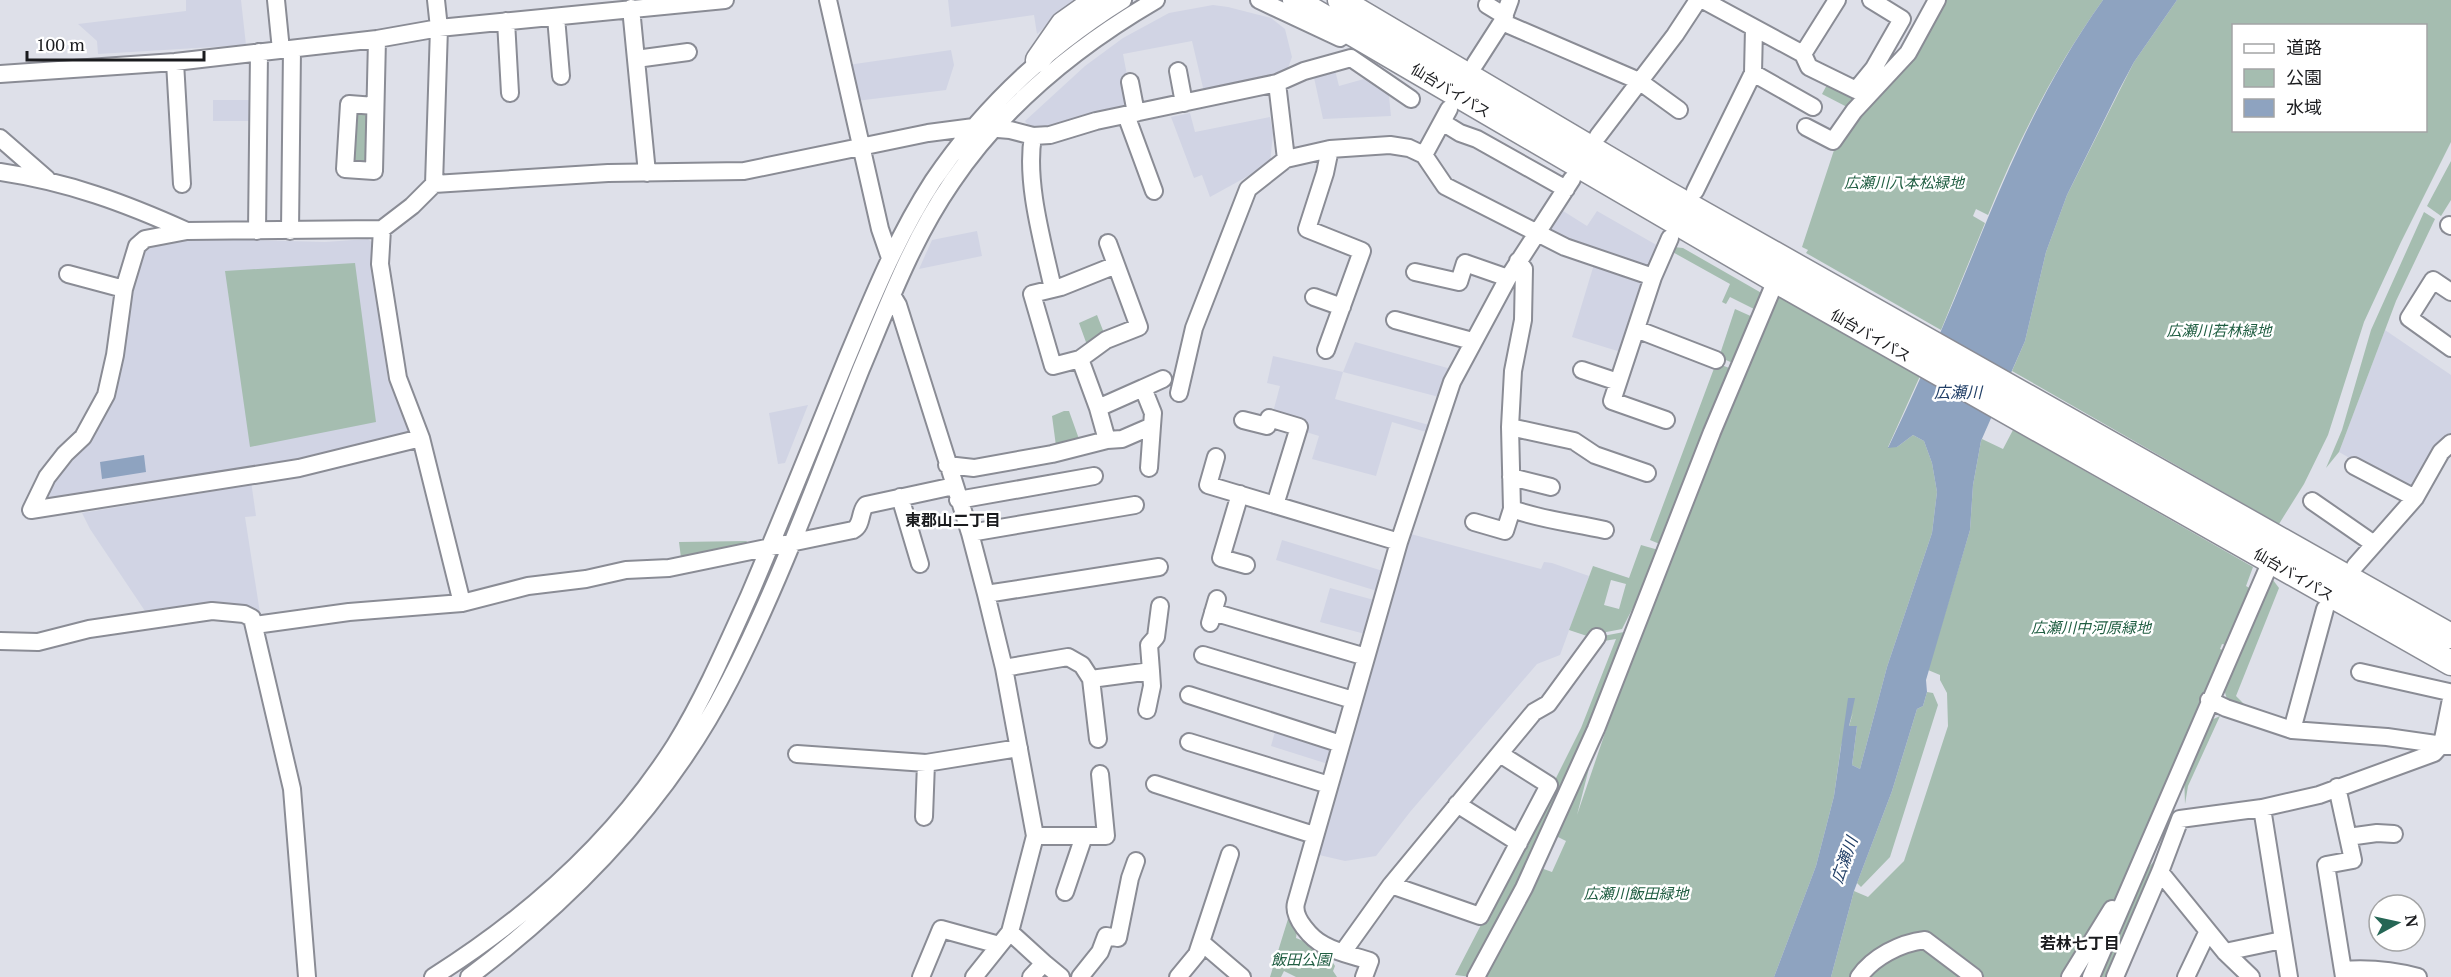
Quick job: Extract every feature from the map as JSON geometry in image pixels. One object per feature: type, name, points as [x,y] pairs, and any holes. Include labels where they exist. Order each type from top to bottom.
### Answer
[{"type":"highway","points":[[1038,60],[1063,24],[1097,0]]},
{"type":"highway","name":"仙台バイパス","points":[[1295,0],[2268,551],[2451,663]]},
{"type":"highway","name":"仙台バイパス","points":[[1340,0],[1665,192],[1787,278]]},
{"type":"highway","name":"仙台バイパス","points":[[2268,551],[2451,636]]},
{"type":"street","points":[[276,0],[287,50],[290,231]]},
{"type":"street","points":[[421,438],[299,468],[32,510],[47,477],[65,454],[83,437],[106,395],[115,355],[124,289],[137,246],[145,239],[187,231],[382,229],[412,207],[434,184],[439,28],[436,0]]},
{"type":"street","points":[[0,74],[175,62],[377,39],[439,28],[725,0]]},
{"type":"street","points":[[828,0],[880,229],[890,258]]},
{"type":"street","points":[[433,977],[498,934],[572,871],[619,820],[674,746],[714,675],[890,258],[934,181],[974,127],[1038,60],[1123,0]]},
{"type":"street","points":[[469,977],[511,945],[598,866],[631,830],[686,754],[729,681],[790,542],[914,244],[953,180],[994,128],[1050,74],[1093,40],[1156,0]]},
{"type":"street","points":[[1141,9],[1172,0]]},
{"type":"street","points":[[1259,0],[1343,39],[1364,39]]},
{"type":"street","points":[[1598,136],[1675,35],[1698,0]]},
{"type":"street","points":[[1703,0],[1803,54],[1809,67],[1856,90],[1874,68],[1902,19],[1871,0]]},
{"type":"street","points":[[1803,54],[1837,0]]},
{"type":"street","points":[[1806,127],[1833,141],[1854,111],[1908,53],[1937,0]]},
{"type":"street","points":[[1487,6],[1506,13],[1639,81],[1679,110]]},
{"type":"street","points":[[631,8],[647,173]]},
{"type":"street","points":[[1476,64],[1506,13]]},
{"type":"street","points":[[556,17],[561,76]]},
{"type":"street","points":[[506,21],[510,93]]},
{"type":"street","points":[[1695,191],[1753,73],[1754,28]]},
{"type":"street","points":[[375,106],[377,39]]},
{"type":"street","points":[[257,231],[259,52]]},
{"type":"street","points":[[636,58],[688,52]]},
{"type":"street","points":[[434,184],[608,173],[744,171],[928,133],[974,127],[994,128],[1033,136],[1058,133],[1131,113],[1277,83],[1304,71],[1351,58],[1411,99]]},
{"type":"street","points":[[175,62],[182,184]]},
{"type":"street","points":[[1178,71],[1184,103]]},
{"type":"street","points":[[1753,73],[1813,107]]},
{"type":"street","points":[[1130,82],[1131,113],[1154,191]]},
{"type":"street","points":[[1277,83],[1286,159]]},
{"type":"street","points":[[1365,977],[1370,960],[1322,945],[1303,926],[1295,912],[1314,835],[1399,542],[1434,429],[1452,382],[1472,341],[1518,261],[1569,184],[1477,138],[1460,134],[1445,116],[1424,155]]},
{"type":"street","points":[[1033,136],[1031,145],[1034,187],[1053,289]]},
{"type":"street","points":[[0,138],[48,180]]},
{"type":"street","points":[[1179,393],[1194,328],[1248,189],[1286,159],[1330,148],[1390,145],[1409,148],[1424,155],[1445,186],[1565,246],[1653,277]]},
{"type":"street","points":[[1326,350],[1362,251],[1307,229],[1326,173],[1330,148]]},
{"type":"street","points":[[0,172],[48,180],[103,195],[187,231]]},
{"type":"street","points":[[382,229],[380,264],[398,378],[421,438],[462,603]]},
{"type":"street","points":[[1666,420],[1612,401],[1653,277],[1670,238]]},
{"type":"street","points":[[1108,243],[1139,327],[1106,340],[1080,358],[1053,366],[1032,294],[1053,289],[1116,265]]},
{"type":"street","points":[[1474,522],[1503,537],[1512,510],[1510,427],[1513,371],[1522,320],[1524,268],[1518,261]]},
{"type":"street","points":[[1415,272],[1459,282],[1465,263],[1508,278]]},
{"type":"street","points":[[68,274],[124,289]]},
{"type":"street","points":[[1476,977],[1524,888],[1596,729],[1712,432],[1787,278]]},
{"type":"street","points":[[2451,292],[2433,280],[2409,318],[2451,348]]},
{"type":"street","points":[[892,295],[898,305],[970,533],[1004,668],[1035,836],[1004,938],[974,977]]},
{"type":"street","points":[[1314,297],[1342,307]]},
{"type":"street","points":[[1395,320],[1472,341]]},
{"type":"street","points":[[1636,329],[1716,360]]},
{"type":"street","points":[[1080,358],[1107,440]]},
{"type":"street","points":[[1582,370],[1618,382]]},
{"type":"street","points":[[1098,408],[1163,379]]},
{"type":"street","points":[[1143,388],[1153,413],[1149,468]]},
{"type":"street","points":[[1243,420],[1267,426],[1269,418],[1299,427],[1275,505]]},
{"type":"street","points":[[947,465],[974,468],[1052,454],[1107,440],[1122,440],[1152,426]]},
{"type":"street","points":[[1510,427],[1574,441],[1595,455],[1647,473]]},
{"type":"street","points":[[2355,566],[2415,498],[2441,452],[2451,443]]},
{"type":"street","points":[[1216,457],[1207,489],[1240,494],[1399,542]]},
{"type":"street","points":[[2354,466],[2415,498]]},
{"type":"street","points":[[255,626],[349,612],[462,603],[528,586],[586,579],[626,570],[669,568],[856,529],[866,505],[900,497],[956,493],[1094,476]]},
{"type":"street","points":[[1511,477],[1551,487]]},
{"type":"street","points":[[1240,494],[1221,558],[1246,565]]},
{"type":"street","points":[[900,497],[921,553]]},
{"type":"street","points":[[2312,501],[2374,544]]},
{"type":"street","points":[[970,533],[1135,505]]},
{"type":"street","points":[[1512,510],[1537,518],[1605,530]]},
{"type":"street","points":[[2091,977],[2209,700],[2268,551]]},
{"type":"street","points":[[986,594],[1159,567]]},
{"type":"street","points":[[1147,710],[1152,686],[1149,645],[1156,637],[1160,606]]},
{"type":"street","points":[[2292,730],[2325,609]]},
{"type":"street","points":[[0,641],[38,642],[89,629],[213,611],[248,615],[255,626],[292,789],[307,977]]},
{"type":"street","points":[[1213,611],[1366,657]]},
{"type":"street","points":[[1343,952],[1391,885],[1534,712],[1548,704],[1597,637]]},
{"type":"street","points":[[1203,655],[1353,700]]},
{"type":"street","points":[[1004,668],[1068,657],[1082,665],[1091,679],[1098,739]]},
{"type":"street","points":[[1091,679],[1151,671]]},
{"type":"street","points":[[2360,672],[2449,692],[2451,699],[2447,745]]},
{"type":"street","points":[[1189,695],[1341,744]]},
{"type":"street","points":[[2209,700],[2292,730],[2447,745]]},
{"type":"street","points":[[1189,741],[1329,785]]},
{"type":"street","points":[[2115,977],[2180,819],[2262,808],[2319,795],[2434,753],[2447,745]]},
{"type":"street","points":[[797,754],[926,763],[1019,748]]},
{"type":"street","points":[[1391,885],[1480,916],[1549,785],[1500,754]]},
{"type":"street","points":[[924,817],[926,763]]},
{"type":"street","points":[[1035,836],[1106,836],[1100,774]]},
{"type":"street","points":[[1155,784],[1314,835]]},
{"type":"street","points":[[2337,787],[2353,860],[2326,865],[2343,974],[2369,969],[2395,970],[2418,977]]},
{"type":"street","points":[[1457,804],[1519,843]]},
{"type":"street","points":[[2262,808],[2289,977]]},
{"type":"street","points":[[2348,837],[2377,833],[2394,834]]},
{"type":"street","points":[[1065,892],[1084,836]]},
{"type":"street","points":[[1178,977],[1197,954],[1230,854]]},
{"type":"street","points":[[1080,977],[1100,952],[1106,936],[1118,938],[1130,878],[1136,861]]},
{"type":"street","points":[[2160,872],[2225,952],[2251,977]]},
{"type":"street","points":[[2070,977],[2108,912],[2126,895]]},
{"type":"street","points":[[921,977],[940,929],[1004,938],[1062,977]]},
{"type":"street","points":[[2186,977],[2209,933]]},
{"type":"street","points":[[1859,977],[1876,960],[1896,948],[1925,940],[1974,977]]},
{"type":"street","points":[[2225,952],[2282,940]]},
{"type":"street","points":[[1201,942],[1242,977]]},
{"type":"street","points":[[1031,977],[1044,963]]},
{"type":"shaded area","points":[[186,0],[241,0],[246,45],[98,54],[97,41],[78,24],[186,11]]},
{"type":"shaded area","points":[[948,0],[1076,0],[1037,34],[1034,15],[951,27]]},
{"type":"shaded area","points":[[1213,5],[1271,18],[1285,29],[1292,57],[1285,76],[1204,92],[1192,41],[1123,54],[1133,107],[1039,130],[1029,127],[1025,121],[1085,66],[1123,38],[1169,13]]},
{"type":"shaded area","points":[[951,50],[954,65],[946,90],[856,101],[848,65]]},
{"type":"shaded area","points":[[1334,66],[1339,86],[1371,77],[1388,87],[1391,116],[1323,119],[1313,73]]},
{"type":"shaded area","points":[[213,100],[253,100],[254,121],[213,121]]},
{"type":"shaded area","points":[[1190,113],[1195,132],[1270,117],[1273,133],[1270,164],[1210,197],[1202,175],[1194,178],[1171,117]]},
{"type":"shaded area","points":[[1560,209],[1587,226],[1597,211],[1660,247],[1650,270],[1545,231]]},
{"type":"shaded area","points":[[977,231],[982,256],[919,269],[932,240]]},
{"type":"shaded area","points":[[187,238],[325,242],[368,239],[374,244],[388,381],[402,399],[411,431],[407,438],[322,458],[47,502],[45,496],[63,465],[89,433],[144,247]]},
{"type":"shaded area","points":[[1595,261],[1648,278],[1624,353],[1572,337]]},
{"type":"shaded area","points":[[2385,330],[2451,375],[2451,434],[2413,494],[2339,452]]},
{"type":"shaded area","points":[[1355,342],[1451,369],[1439,397],[1343,372]]},
{"type":"shaded area","points":[[1273,356],[1343,372],[1335,399],[1429,425],[1426,432],[1392,422],[1376,476],[1312,459],[1319,436],[1272,416],[1280,386],[1267,383]]},
{"type":"shaded area","points":[[808,405],[785,463],[778,464],[769,413]]},
{"type":"shaded area","points":[[251,481],[256,516],[245,517],[260,613],[250,608],[223,603],[147,614],[90,529],[82,513],[221,490],[221,485]]},
{"type":"shaded area","points":[[1407,533],[1541,569],[1544,562],[1552,563],[1589,576],[1560,655],[1537,664],[1410,812],[1376,856],[1345,861],[1315,854]]},
{"type":"shaded area","points":[[1282,540],[1383,571],[1377,591],[1276,560]]},
{"type":"shaded area","points":[[1330,588],[1374,600],[1365,634],[1320,622]]},
{"type":"shaded area","points":[[1276,728],[1332,749],[1328,764],[1271,746]]},
{"type":"green space","name":"広瀬川八本松緑地","points":[[1942,0],[2103,0],[2069,51],[2039,104],[1988,215],[1976,209],[1973,216],[1985,223],[1941,330],[1806,253],[1808,250],[1802,247],[1838,138]]},
{"type":"green space","name":"広瀬川若林緑地","points":[[2177,0],[2451,0],[2451,142],[2364,322],[2328,435],[2304,484],[2279,524],[2012,371],[2025,341],[2046,252],[2067,195],[2134,62]]},
{"type":"green space","points":[[1828,83],[1855,96],[1847,107],[1822,94]]},
{"type":"green space","points":[[361,110],[369,114],[369,160],[365,164],[356,164],[349,159],[352,116]]},
{"type":"green space","points":[[2451,161],[2451,200],[2441,216],[2427,206]]},
{"type":"green space","points":[[2424,212],[2435,219],[2396,301],[2339,452],[2326,468],[2342,430],[2371,330]]},
{"type":"green space","points":[[1674,247],[1683,248],[1765,295],[1758,311],[1730,297],[1726,304],[1722,302],[1730,284],[1669,250]]},
{"type":"green space","points":[[355,263],[376,422],[250,447],[225,271]]},
{"type":"green space","name":"広瀬川飯田緑地","points":[[1781,297],[1920,376],[1888,447],[1897,447],[1913,435],[1924,441],[1932,463],[1937,492],[1932,533],[1887,667],[1860,769],[1852,765],[1857,726],[1849,726],[1853,713],[1841,746],[1834,796],[1816,866],[1774,977],[1480,977],[1538,867],[1552,872],[1566,841],[1552,834],[1595,745],[1577,815],[1606,730],[1607,716],[1675,539],[1679,540],[1681,536],[1677,534],[1775,300]]},
{"type":"green space","points":[[1735,309],[1755,318],[1735,364],[1719,357]]},
{"type":"green space","points":[[1097,315],[1104,333],[1087,345],[1079,323]]},
{"type":"green space","points":[[1716,363],[1732,369],[1662,545],[1650,540]]},
{"type":"green space","points":[[1069,411],[1079,439],[1056,446],[1052,416]]},
{"type":"green space","name":"広瀬川中河原緑地","points":[[2013,430],[2253,567],[2246,586],[2251,589],[2226,645],[2222,644],[2220,649],[2223,650],[2205,697],[2193,717],[2197,712],[2086,977],[1831,977],[1854,891],[1868,897],[1904,861],[1948,726],[1947,693],[1940,680],[1940,675],[1928,670],[1970,530],[1973,485],[1981,441],[1982,439],[2003,449]]},
{"type":"green space","points":[[747,541],[744,546],[681,558],[679,542]]},
{"type":"green space","points":[[1641,545],[1662,551],[1622,629],[1596,634],[1593,638],[1569,630],[1593,566],[1629,578]],"holes":[[[1611,580],[1626,584],[1619,609],[1604,605]]]},
{"type":"green space","points":[[2266,580],[2273,580],[2279,588],[2236,696],[2246,706],[2244,710],[2227,699],[2222,683]]},
{"type":"green space","points":[[1643,597],[1566,791],[1553,784],[1581,728],[1616,639],[1598,642],[1603,636],[1624,632]]},
{"type":"green space","points":[[1927,692],[1933,693],[1938,705],[1890,857],[1861,887],[1857,883],[1892,791],[1917,709],[1923,706]]},
{"type":"green space","points":[[2220,716],[2188,786],[2185,804],[2184,772],[2207,722]]},
{"type":"green space","points":[[1552,788],[1564,795],[1472,977],[1455,975]]},
{"type":"green space","points":[[2160,854],[2112,977],[2096,977],[2138,880]]},
{"type":"green space","name":"飯田公園","points":[[1288,919],[1297,931],[1296,938],[1325,950],[1335,966],[1333,971],[1337,977],[1296,977],[1284,971],[1281,977],[1270,977]]},
{"type":"water","name":"広瀬川","points":[[2103,0],[2177,0],[2134,62],[2119,90],[2067,195],[2046,252],[2025,341],[1981,441],[1973,485],[1970,530],[1926,680],[1927,692],[1923,706],[1917,709],[1892,791],[1854,891],[1831,977],[1774,977],[1816,866],[1834,796],[1848,698],[1855,698],[1849,726],[1857,726],[1852,765],[1860,769],[1887,667],[1932,533],[1937,492],[1932,463],[1924,441],[1913,435],[1897,447],[1888,448],[1931,354],[2020,145],[2057,72]]},
{"type":"water","points":[[144,455],[146,472],[102,479],[100,462]]},
{"type":"district","name":"東郡山二丁目","points":[[953,520]]},
{"type":"district","name":"若林七丁目","points":[[2080,943]]}]
